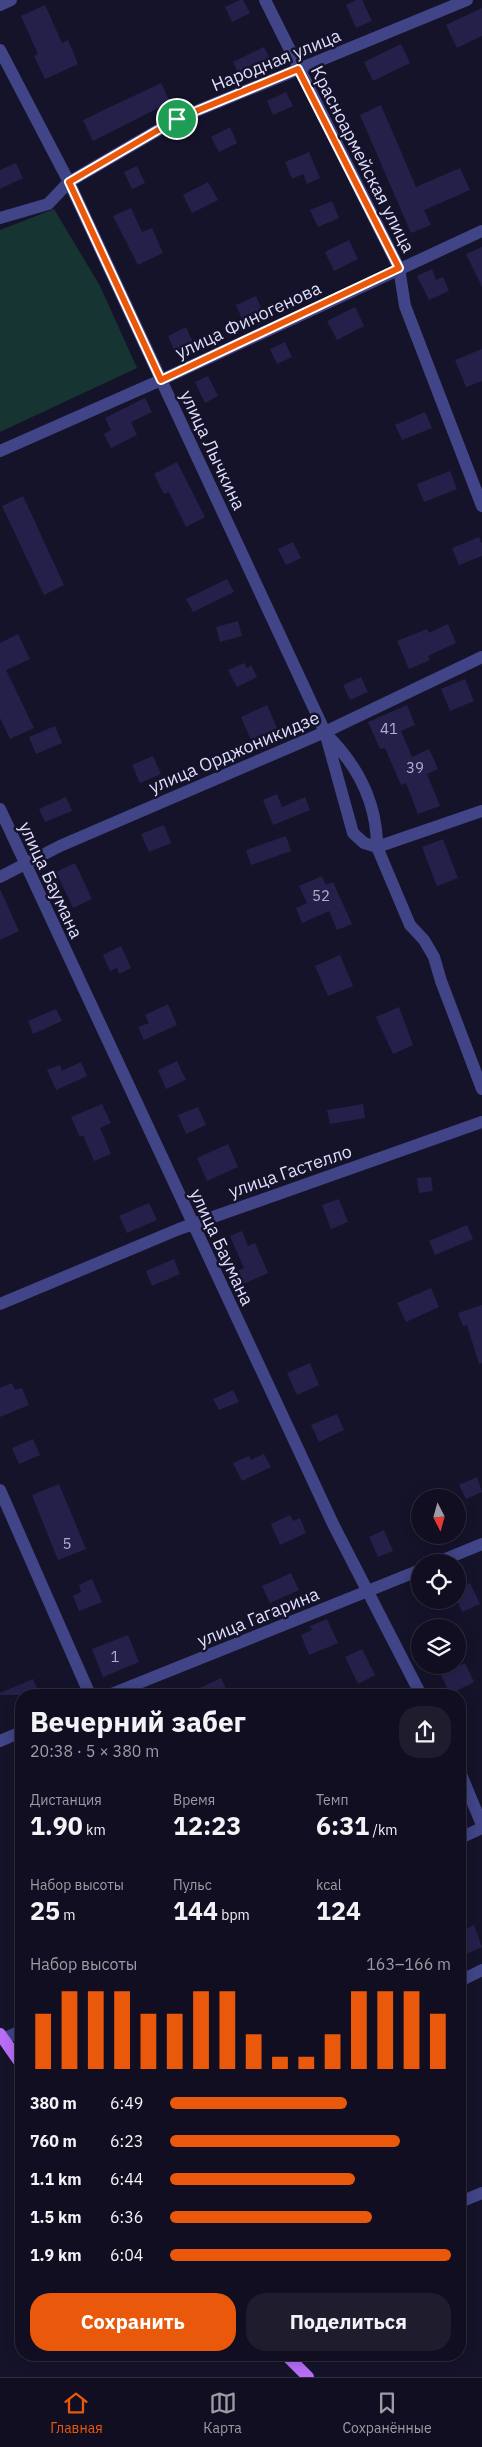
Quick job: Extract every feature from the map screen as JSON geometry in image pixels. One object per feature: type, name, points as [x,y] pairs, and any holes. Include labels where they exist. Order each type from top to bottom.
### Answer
[{"type":"main road","points":[[2,2037],[15,2055]]},
{"type":"main road","points":[[292,2361],[308,2377]]},
{"type":"street","points":[[0,5],[11,0]]},
{"type":"street","name":"Красноармейская улица","points":[[265,0],[399,268],[405,306],[482,506]]},
{"type":"street","name":"Народная улица","points":[[0,218],[48,204],[69,182],[177,119],[466,0]]},
{"type":"street","name":"улица Лычкина","points":[[0,50],[69,182],[325,732],[353,833],[364,843],[377,847]]},
{"type":"street","name":"улица Финогенова","points":[[0,451],[161,380],[482,231]]},
{"type":"street","name":"улица Орджоникидзе","points":[[0,877],[60,846],[325,732],[482,657]]},
{"type":"street","name":"улица Лычкина","points":[[325,732],[344,752],[362,781],[374,815],[377,847],[410,925],[424,940],[434,957],[441,981],[482,1089]]},
{"type":"street","name":"улица Баумана","points":[[0,809],[333,1524],[418,1689]]},
{"type":"street","points":[[377,847],[482,811]]},
{"type":"street","name":"улица Гастелло","points":[[0,1304],[192,1224],[482,1122]]},
{"type":"street","points":[[0,1490],[87,1689]]},
{"type":"street","points":[[458,1554],[482,1544]]},
{"type":"street","name":"улица Гагарина","points":[[124,1689],[411,1574]]},
{"type":"street","points":[[0,1741],[15,1735]]},
{"type":"street","points":[[466,1787],[482,1826],[466,1835]]},
{"type":"street","points":[[466,1978],[482,1970]]},
{"type":"street","points":[[2,2037],[15,2033]]},
{"type":"street","points":[[466,2200],[482,2193]]},
{"type":"green space","points":[[54,209],[100,286],[137,368],[0,432],[0,230]]},
{"type":"building","points":[[243,0],[250,13],[232,22],[225,7]]},
{"type":"building","points":[[356,0],[362,0],[372,21],[356,28],[346,5]]},
{"type":"building","points":[[45,5],[62,43],[68,40],[78,64],[45,79],[34,56],[38,54],[21,16]]},
{"type":"building","points":[[482,8],[482,36],[457,48],[446,25]]},
{"type":"building","points":[[401,44],[410,63],[373,81],[364,62]]},
{"type":"building","points":[[264,47],[271,61],[239,75],[233,62]]},
{"type":"building","points":[[161,83],[170,102],[93,141],[83,120]]},
{"type":"building","points":[[286,92],[293,106],[273,115],[267,101]]},
{"type":"building","points":[[381,105],[416,187],[460,168],[470,190],[424,210],[431,225],[411,233],[360,115]]},
{"type":"building","points":[[230,127],[237,143],[219,152],[211,137]]},
{"type":"building","points":[[309,152],[320,178],[307,184],[303,174],[292,179],[285,162]]},
{"type":"building","points":[[16,163],[23,178],[0,189],[0,170]]},
{"type":"building","points":[[137,166],[145,183],[132,189],[124,172]]},
{"type":"building","points":[[208,182],[218,200],[192,213],[183,195]]},
{"type":"building","points":[[332,201],[339,218],[318,227],[310,210]]},
{"type":"building","points":[[131,208],[142,232],[152,228],[163,253],[138,265],[113,216]]},
{"type":"building","points":[[349,240],[358,259],[334,271],[325,252]]},
{"type":"building","points":[[482,247],[482,287],[466,254]]},
{"type":"building","points":[[432,269],[436,280],[443,277],[449,291],[429,300],[417,276]]},
{"type":"building","points":[[256,296],[263,312],[243,321],[236,305]]},
{"type":"building","points":[[355,307],[364,326],[337,340],[327,321]]},
{"type":"building","points":[[186,327],[194,344],[175,352],[168,336]]},
{"type":"building","points":[[285,342],[292,357],[277,364],[270,349]]},
{"type":"building","points":[[482,349],[482,381],[466,387],[455,360]]},
{"type":"building","points":[[208,376],[218,396],[205,403],[195,382]]},
{"type":"building","points":[[145,398],[152,412],[131,422],[137,435],[111,448],[104,434],[111,430],[105,418]]},
{"type":"building","points":[[425,412],[432,428],[402,440],[395,425]]},
{"type":"building","points":[[177,462],[205,517],[186,527],[169,492],[164,494],[154,474]]},
{"type":"building","points":[[450,471],[457,489],[424,502],[417,484]]},
{"type":"building","points":[[23,496],[64,585],[44,595],[2,506]]},
{"type":"building","points":[[479,537],[482,544],[482,556],[459,565],[452,548]]},
{"type":"building","points":[[293,542],[301,558],[286,565],[278,549]]},
{"type":"building","points":[[227,579],[234,592],[193,612],[186,599]]},
{"type":"building","points":[[238,621],[242,636],[220,642],[216,627]]},
{"type":"building","points":[[448,624],[456,643],[428,656],[430,660],[409,669],[397,641],[427,629],[429,633]]},
{"type":"building","points":[[18,634],[30,659],[6,670],[34,728],[10,739],[0,718],[0,643]]},
{"type":"building","points":[[244,663],[247,668],[251,665],[257,677],[237,687],[228,670]]},
{"type":"building","points":[[361,677],[368,692],[350,700],[343,685]]},
{"type":"building","points":[[465,679],[474,701],[450,711],[441,689]]},
{"type":"building","points":[[267,705],[277,728],[251,740],[241,717]]},
{"type":"building","points":[[407,705],[415,725],[401,731],[412,757],[429,749],[438,769],[427,774],[440,806],[418,814],[406,783],[401,785],[385,748],[380,749],[368,722]]},
{"type":"building","points":[[55,726],[62,743],[36,754],[29,737]]},
{"type":"building","points":[[153,756],[161,774],[140,783],[132,765]]},
{"type":"building","points":[[277,794],[282,807],[305,797],[310,810],[273,825],[263,800]]},
{"type":"building","points":[[66,797],[72,811],[45,822],[39,809]]},
{"type":"building","points":[[164,825],[171,843],[149,852],[141,834]]},
{"type":"building","points":[[286,836],[291,851],[251,865],[246,850]]},
{"type":"building","points":[[443,839],[458,878],[437,886],[422,847]]},
{"type":"building","points":[[75,863],[92,899],[73,908],[56,872]]},
{"type":"building","points":[[322,876],[326,885],[333,882],[352,924],[337,930],[329,911],[302,923],[296,908],[307,903],[299,886]]},
{"type":"building","points":[[0,889],[19,931],[0,940]]},
{"type":"building","points":[[121,946],[131,968],[119,974],[117,968],[110,971],[103,955]]},
{"type":"building","points":[[340,955],[353,986],[328,996],[315,966]]},
{"type":"building","points":[[168,1004],[177,1025],[144,1040],[138,1027],[149,1023],[145,1015]]},
{"type":"building","points":[[399,1007],[413,1045],[393,1054],[376,1017]]},
{"type":"building","points":[[56,1009],[62,1021],[33,1034],[28,1021]]},
{"type":"building","points":[[177,1061],[186,1080],[166,1089],[158,1070]]},
{"type":"building","points":[[81,1062],[87,1076],[56,1090],[47,1070],[60,1065],[62,1071]]},
{"type":"building","points":[[102,1104],[111,1123],[100,1128],[111,1154],[94,1161],[83,1135],[80,1137],[71,1117]]},
{"type":"building","points":[[363,1104],[365,1118],[330,1124],[327,1110]]},
{"type":"building","points":[[198,1107],[206,1125],[186,1134],[178,1115]]},
{"type":"building","points":[[228,1144],[238,1167],[207,1181],[197,1158]]},
{"type":"building","points":[[431,1177],[433,1191],[419,1193],[417,1178]]},
{"type":"building","points":[[339,1199],[348,1222],[331,1229],[322,1205]]},
{"type":"building","points":[[149,1203],[157,1220],[127,1233],[119,1216]]},
{"type":"building","points":[[467,1225],[473,1239],[435,1255],[429,1241]]},
{"type":"building","points":[[242,1231],[248,1246],[255,1243],[268,1273],[243,1284],[237,1271],[244,1268],[230,1236]]},
{"type":"building","points":[[174,1259],[180,1274],[152,1286],[146,1271]]},
{"type":"building","points":[[431,1288],[439,1307],[406,1322],[397,1303]]},
{"type":"building","points":[[482,1305],[482,1363],[479,1364],[467,1325],[463,1326],[458,1313]]},
{"type":"building","points":[[310,1363],[319,1385],[297,1395],[287,1373]]},
{"type":"building","points":[[12,1383],[15,1390],[22,1388],[29,1405],[0,1417],[0,1388]]},
{"type":"building","points":[[233,1390],[239,1402],[219,1410],[213,1399]]},
{"type":"building","points":[[337,1414],[344,1430],[319,1442],[311,1425]]},
{"type":"building","points":[[33,1439],[40,1455],[19,1464],[12,1448]]},
{"type":"building","points":[[264,1454],[271,1467],[242,1481],[233,1463],[249,1456],[251,1460]]},
{"type":"building","points":[[477,1477],[482,1492],[466,1499],[466,1489],[461,1489],[459,1485]]},
{"type":"building","points":[[59,1484],[86,1549],[58,1560],[32,1495]]},
{"type":"building","points":[[290,1515],[293,1521],[300,1518],[306,1533],[280,1545],[271,1524]]},
{"type":"building","points":[[384,1530],[393,1551],[378,1557],[369,1537]]},
{"type":"building","points":[[291,1573],[299,1590],[270,1603],[262,1586]]},
{"type":"building","points":[[92,1579],[102,1602],[79,1611],[73,1596],[81,1592],[79,1585]]},
{"type":"building","points":[[470,1583],[480,1604],[462,1612],[461,1609],[466,1609],[466,1585]]},
{"type":"building","points":[[327,1619],[338,1643],[309,1655],[301,1635],[312,1630],[310,1626]]},
{"type":"building","points":[[128,1635],[139,1662],[103,1677],[92,1649]]},
{"type":"building","points":[[362,1649],[375,1675],[358,1684],[345,1657]]},
{"type":"building","points":[[466,1665],[474,1682],[460,1689],[448,1689],[441,1675],[466,1674]]},
{"type":"building","points":[[221,1678],[226,1689],[198,1689]]},
{"type":"building","points":[[33,1679],[37,1689],[15,1689],[15,1695],[0,1695],[0,1693]]},
{"type":"building","points":[[474,1925],[482,1947],[466,1954],[466,1929]]},
{"type":"route","points":[[298,69],[399,268],[161,380],[69,182],[177,119],[298,69]]}]
